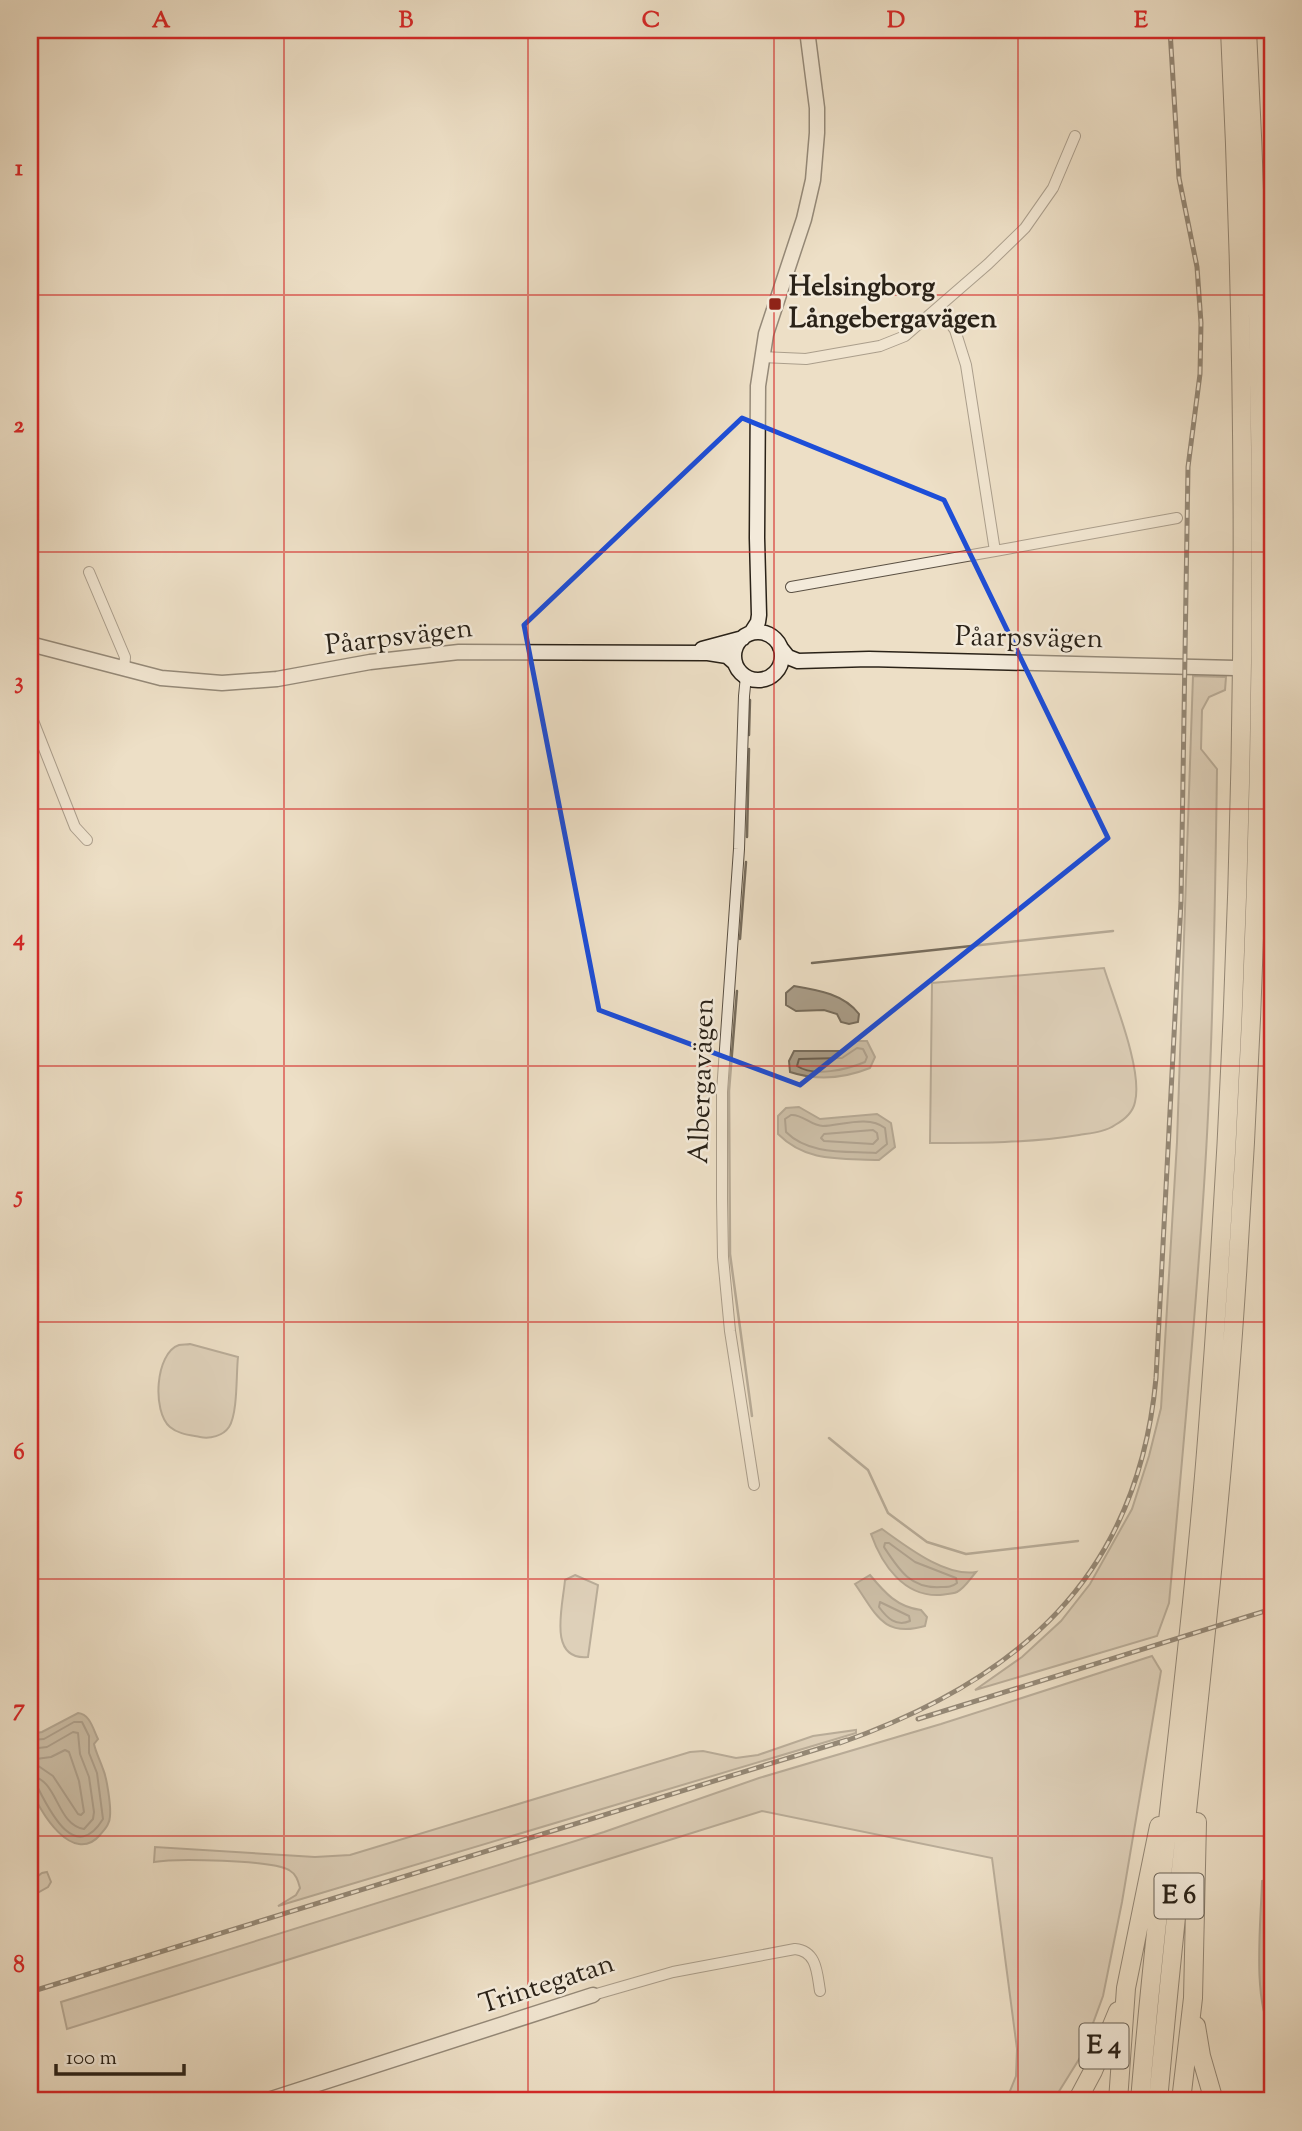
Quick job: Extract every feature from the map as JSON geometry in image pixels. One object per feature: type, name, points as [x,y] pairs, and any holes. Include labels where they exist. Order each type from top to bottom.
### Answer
[{"type":"highway","name":"E 4","points":[[1077,2101],[1103,2048],[1126,1987],[1178,1737],[1208,1432],[1221,1246],[1237,901],[1242,711],[1244,435],[1237,170],[1230,30]]},
{"type":"highway","points":[[1181,2101],[1193,1998],[1201,1690],[1233,1331],[1255,900],[1261,612],[1261,442],[1255,183],[1247,30]]},
{"type":"highway","name":"E 6","points":[[1158,2101],[1201,1690]]},
{"type":"highway","name":"E 6","points":[[1140,2101],[1178,1737]]},
{"type":"highway","points":[[1118,2101],[1126,1987]]},
{"type":"highway","points":[[1193,1998],[1201,2056],[1214,2101]]},
{"type":"street","points":[[758,574],[778,644],[780,664],[769,677],[758,680],[746,677],[735,663],[735,649],[759,620],[758,574],[757,404],[761,357],[772,312],[804,219],[813,180],[817,108],[807,30]]},
{"type":"street","points":[[761,357],[806,359],[880,346],[905,335],[1025,228],[1053,188],[1075,136]]},
{"type":"street","points":[[939,307],[955,330],[965,365],[995,551]]},
{"type":"street","points":[[791,587],[1177,518]]},
{"type":"street","points":[[89,572],[125,657],[124,670]]},
{"type":"street","points":[[747,636],[768,635],[778,644]]},
{"type":"street","name":"Påarpsvägen","points":[[683,653],[747,636]]},
{"type":"street","name":"Påarpsvägen","points":[[30,644],[124,670],[180,681],[246,682],[309,674],[370,662],[459,652],[720,654],[735,663]]},
{"type":"street","name":"Påarpsvägen","points":[[778,644],[785,654],[794,660],[869,659],[1235,668]]},
{"type":"street","name":"Påarpsvägen","points":[[769,677],[823,661]]},
{"type":"street","name":"Albergavägen","points":[[746,677],[739,849],[722,1092],[722,1199],[723,1257],[730,1331],[754,1485]]},
{"type":"street","points":[[30,713],[75,827],[87,840]]},
{"type":"street","name":"Trintegatan","points":[[265,2101],[593,1995],[673,1972],[795,1949],[806,1951],[813,1959],[820,1991]]},
{"type":"highlighted area","points":[[742,418],[944,500],[1108,838],[800,1085],[599,1010],[524,625]]},
{"type":"shaded area","points":[[1193,676],[1226,677],[1225,690],[1209,697],[1202,710],[1201,749],[1217,769],[1212,1030],[1200,1238],[1169,1603],[1157,1636],[975,1690],[1022,1657],[1061,1621],[1090,1584],[1132,1509],[1161,1408],[1177,1142]]},
{"type":"shaded area","points":[[1104,968],[1135,1072],[1135,1102],[1128,1115],[1107,1129],[1061,1138],[930,1143],[932,983]]},
{"type":"shaded area","points":[[190,1344],[238,1357],[232,1421],[223,1433],[216,1436],[204,1438],[177,1431],[170,1427],[160,1409],[159,1383],[165,1359],[171,1350],[179,1345]]},
{"type":"shaded area","points":[[575,1575],[598,1585],[588,1657],[575,1656],[567,1650],[560,1629],[565,1580]]},
{"type":"shaded area","points":[[1152,1656],[1161,1671],[1122,1902],[1103,1996],[1081,2056],[1053,2101],[1006,2101],[1016,2076],[1017,2049],[992,1858],[762,1811],[67,2029],[61,2002],[604,1832],[759,1778],[941,1724]]},
{"type":"shaded area","points":[[856,1730],[856,1733],[278,1906],[296,1895],[300,1888],[289,1870],[263,1864],[223,1861],[154,1862],[155,1847],[315,1857],[350,1855],[690,1752],[703,1751],[736,1758],[758,1755],[813,1736]]},
{"type":"shaded area","points":[[47,1872],[51,1882],[48,1887],[30,1897],[30,1874],[34,1879]]},
{"type":"water","points":[[794,986],[838,997],[859,1014],[858,1022],[841,1022],[837,1014],[824,1010],[796,1011],[786,1005],[786,993]]},
{"type":"water","points":[[854,1041],[867,1041],[875,1057],[870,1068],[831,1077],[810,1077],[790,1072],[789,1061],[794,1051],[842,1051]]},
{"type":"water","points":[[799,1107],[820,1119],[877,1114],[891,1123],[895,1147],[879,1160],[838,1159],[801,1150],[778,1134],[778,1116],[786,1108]]},
{"type":"water","points":[[882,1529],[939,1565],[952,1570],[976,1572],[965,1586],[955,1593],[940,1595],[916,1591],[896,1577],[881,1557],[871,1534]]},
{"type":"water","points":[[870,1575],[898,1602],[921,1610],[927,1617],[925,1626],[899,1629],[882,1621],[855,1584]]},
{"type":"water","points":[[78,1713],[88,1719],[98,1739],[94,1744],[106,1779],[110,1811],[108,1824],[100,1835],[90,1843],[79,1844],[68,1840],[49,1822],[31,1788],[28,1768],[30,1734],[42,1732]]},
{"type":"water","points":[[1272,1878],[1272,2033],[1262,2001],[1259,1960],[1262,1881]]},
{"type":"waterway","points":[[749,735],[750,700]]},
{"type":"waterway","points":[[747,837],[749,749]]},
{"type":"waterway","points":[[740,939],[746,862]]},
{"type":"waterway","points":[[812,963],[1113,931]]},
{"type":"waterway","points":[[737,991],[729,1091],[730,1254],[752,1416]]},
{"type":"waterway","points":[[829,1438],[868,1470],[888,1513],[927,1542],[966,1554],[1078,1541]]},
{"type":"railway","points":[[840,1743],[904,1717],[962,1687],[1014,1652],[1058,1611],[1095,1564],[1124,1510],[1145,1448],[1156,1378],[1181,902],[1188,467],[1200,374],[1201,323],[1197,267],[1179,178],[1170,30]]},
{"type":"railway","points":[[918,1719],[1272,1609]]},
{"type":"railway","points":[[30,1992],[847,1740]]},
{"type":"place","name":"Helsingborg Långebergavägen","points":[[775,304]]}]
